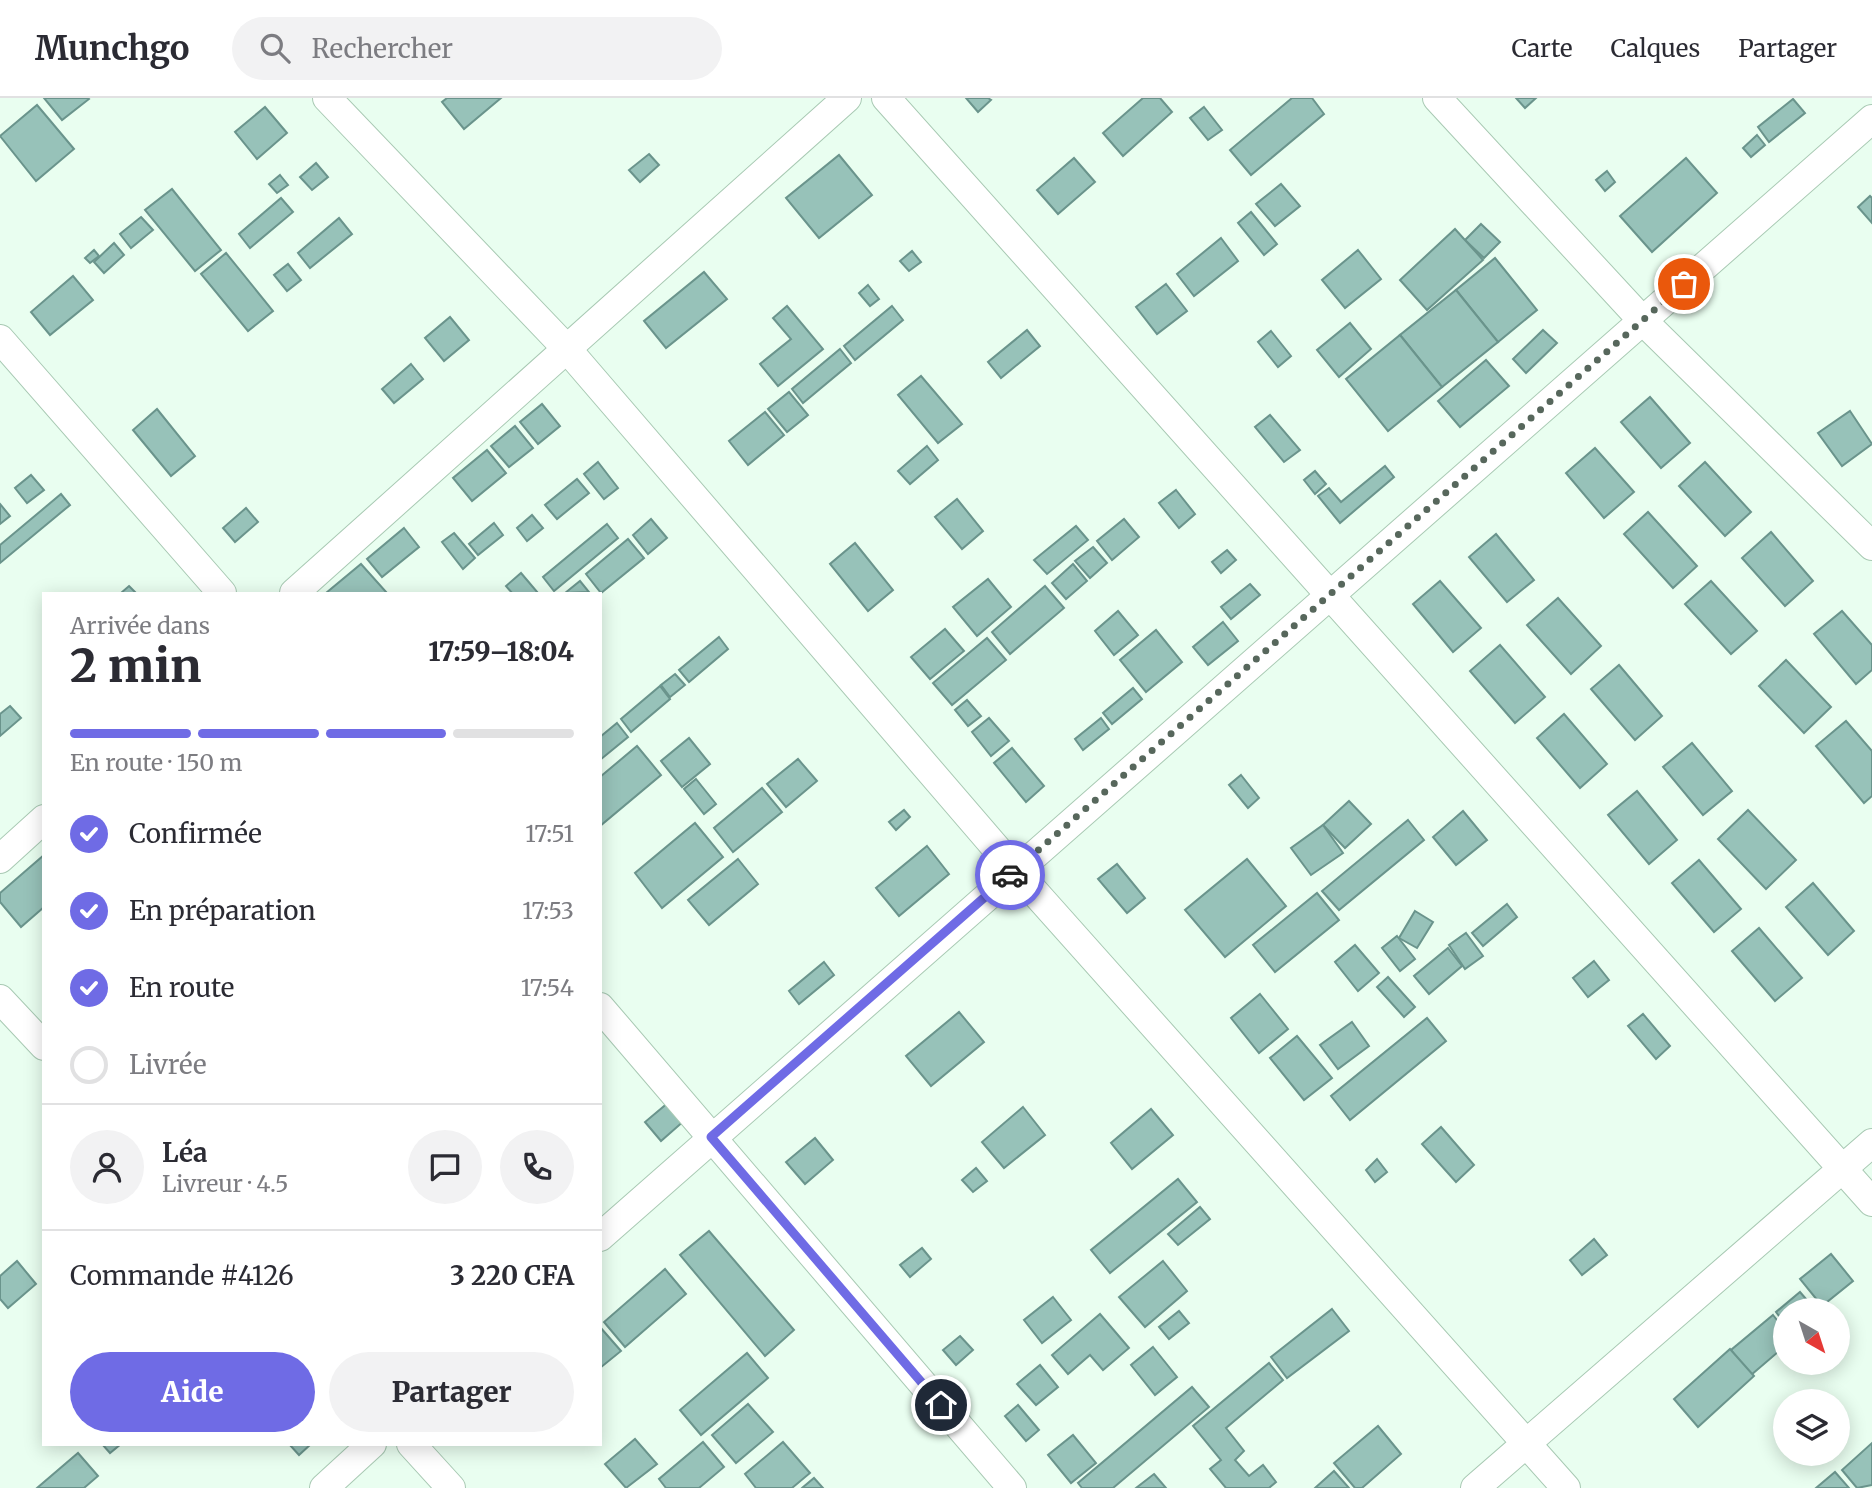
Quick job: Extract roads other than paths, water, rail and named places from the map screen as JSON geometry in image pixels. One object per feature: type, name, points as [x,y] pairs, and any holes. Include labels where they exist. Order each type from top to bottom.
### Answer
[{"type":"street","points":[[327,98],[567,349],[1015,870],[1566,1488]]},
{"type":"street","points":[[295,592],[847,98]]},
{"type":"street","points":[[886,98],[1872,1202]]},
{"type":"street","points":[[1437,98],[1642,320],[1872,546]]},
{"type":"street","points":[[602,1235],[1872,119]]},
{"type":"street","points":[[0,339],[221,592]]},
{"type":"street","points":[[0,859],[42,821]]},
{"type":"street","points":[[0,999],[42,1044]]},
{"type":"street","points":[[602,1009],[1012,1488]]},
{"type":"street","points":[[1475,1488],[1872,1143]]},
{"type":"street","points":[[324,1488],[370,1446]]},
{"type":"street","points":[[413,1446],[451,1488]]}]
